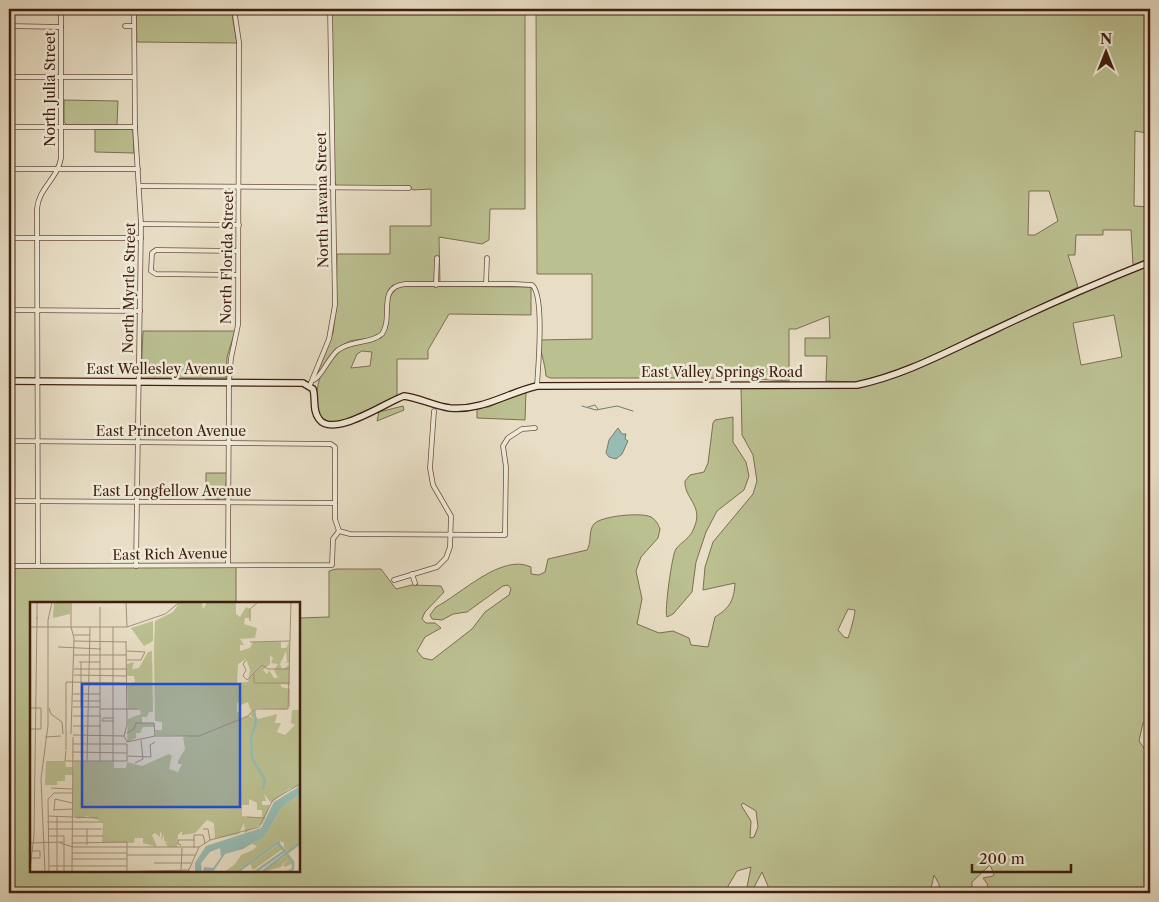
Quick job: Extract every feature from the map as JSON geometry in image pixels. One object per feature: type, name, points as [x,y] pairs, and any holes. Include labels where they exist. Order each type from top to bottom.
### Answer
[{"type":"street","name":"North Julia Street","points":[[58,169],[61,158],[62,127],[61,9]]},
{"type":"street","name":"North Myrtle Street","points":[[134,9],[135,127],[141,224],[136,442],[136,566]]},
{"type":"street","name":"North Florida Street","points":[[228,565],[229,382],[231,358],[238,325],[240,187],[239,42],[234,9]]},
{"type":"street","name":"North Havana Street","points":[[312,383],[328,345],[334,314],[330,9]]},
{"type":"street","points":[[9,26],[61,27]]},
{"type":"street","points":[[125,26],[134,26]]},
{"type":"street","points":[[9,77],[134,77]]},
{"type":"street","points":[[9,127],[135,127]]},
{"type":"street","points":[[9,169],[138,169]]},
{"type":"street","points":[[38,566],[39,381],[37,203],[58,169]]},
{"type":"street","points":[[140,186],[409,188]]},
{"type":"street","points":[[141,224],[239,225]]},
{"type":"street","points":[[9,238],[141,238]]},
{"type":"street","points":[[238,251],[156,250],[152,252],[151,271],[156,274],[238,275]]},
{"type":"street","points":[[436,285],[437,258]]},
{"type":"street","points":[[486,284],[487,258]]},
{"type":"street","name":"East Valley Springs Road","points":[[312,383],[317,417],[324,424],[334,426],[378,410],[404,396],[437,406],[469,408],[489,404],[522,389],[537,386],[857,385],[914,368],[1076,292],[1150,262]]},
{"type":"street","points":[[312,383],[339,349],[351,343],[374,338],[382,334],[386,326],[387,298],[391,289],[402,284],[519,284],[534,287],[539,327],[537,386]]},
{"type":"street","points":[[9,310],[140,311]]},
{"type":"street","name":"East Wellesley Avenue","points":[[9,381],[312,383]]},
{"type":"street","points":[[394,580],[442,563],[449,553],[451,516],[436,493],[430,476],[434,411]]},
{"type":"street","points":[[335,503],[335,519],[339,531],[350,534],[506,535],[506,467],[503,446],[508,438],[522,429],[535,428]]},
{"type":"street","name":"East Princeton Avenue","points":[[9,441],[334,445],[335,503]]},
{"type":"street","name":"East Longfellow Avenue","points":[[9,501],[335,503]]},
{"type":"street","name":"East Rich Avenue","points":[[9,566],[332,565],[333,539],[339,531]]},
{"type":"street","points":[[412,574],[414,583]]},
{"type":"green space","points":[[136,9],[231,9],[237,43],[137,42]]},
{"type":"green space","points":[[331,9],[525,9],[525,209],[490,209],[489,240],[482,244],[439,237],[440,284],[405,283],[391,287],[386,298],[386,320],[382,331],[372,338],[350,341],[344,344],[334,352],[316,376],[333,333],[336,309],[337,254],[390,254],[390,226],[431,226],[431,189],[413,190],[409,187],[337,186],[334,181]]},
{"type":"green space","points":[[536,9],[1150,9],[1150,144],[1147,142],[1147,133],[1135,131],[1134,206],[1150,207],[1150,258],[1133,265],[1131,230],[1103,230],[1103,235],[1076,235],[1075,255],[1068,255],[1078,287],[917,363],[879,378],[857,382],[826,381],[827,356],[805,356],[805,338],[830,338],[829,316],[796,329],[789,329],[789,381],[736,378],[550,378],[546,376],[540,340],[592,339],[592,274],[537,274]],"holes":[[[1029,191],[1049,191],[1058,221],[1035,235],[1028,235]]]},
{"type":"green space","points":[[64,100],[118,101],[117,125],[67,125],[64,122]]},
{"type":"green space","points":[[95,129],[131,129],[133,131],[134,153],[95,152]]},
{"type":"green space","points":[[1150,264],[1150,721],[1143,723],[1139,741],[1146,751],[1150,752],[1150,893],[983,893],[988,885],[983,878],[993,876],[994,874],[990,865],[972,882],[972,893],[939,893],[939,884],[934,875],[930,893],[766,893],[768,886],[762,872],[751,893],[741,893],[747,887],[751,867],[737,871],[727,888],[728,893],[652,891],[648,893],[9,893],[9,568],[236,567],[236,602],[30,602],[30,872],[300,872],[300,618],[329,617],[329,571],[336,569],[381,569],[396,589],[412,585],[441,586],[444,592],[425,612],[422,619],[426,623],[435,623],[441,628],[425,637],[417,651],[423,658],[432,660],[472,629],[485,612],[509,595],[511,589],[508,585],[503,586],[467,612],[453,614],[442,620],[432,619],[430,615],[436,607],[495,570],[520,564],[531,567],[531,574],[539,575],[545,572],[548,559],[587,550],[592,527],[598,521],[621,516],[639,515],[651,517],[660,529],[658,538],[641,557],[636,571],[642,599],[637,624],[659,633],[673,631],[689,638],[691,645],[708,647],[715,617],[730,603],[734,594],[735,583],[703,590],[705,567],[713,542],[753,494],[757,481],[753,455],[742,435],[741,386],[867,385],[900,376],[1050,306]],"holes":[[[1114,315],[1122,357],[1081,365],[1073,323]],[[848,609],[855,610],[848,638],[844,637],[838,630]],[[743,803],[756,811],[758,827],[754,837],[750,838],[751,821],[741,805]]]},
{"type":"green space","points":[[400,286],[531,287],[531,315],[449,314],[428,350],[428,359],[397,359],[397,397],[333,425],[319,416],[317,395],[321,374],[332,357],[340,350],[350,345],[381,338],[388,324],[388,304],[393,292]],"holes":[[[362,351],[372,352],[370,366],[351,368],[357,354]]]},
{"type":"green space","points":[[143,331],[235,331],[227,357],[226,378],[141,378]]},
{"type":"green space","points":[[526,390],[525,420],[477,418],[477,408],[489,407]]},
{"type":"green space","points":[[403,406],[404,410],[377,421],[379,412]]},
{"type":"green space","points":[[733,417],[733,442],[746,462],[749,476],[744,490],[717,511],[706,532],[696,562],[692,592],[673,614],[667,617],[667,595],[674,553],[678,546],[690,535],[694,528],[697,513],[687,493],[685,481],[690,475],[704,472],[708,463],[715,420]]},
{"type":"green space","points":[[206,473],[227,473],[225,499],[206,500]]},
{"type":"water","points":[[618,428],[622,434],[626,434],[625,439],[628,441],[622,454],[616,459],[609,457],[606,453],[609,440]]},
{"type":"waterway","points":[[588,407],[595,405],[598,409]]},
{"type":"waterway","points":[[582,406],[596,410],[617,406],[633,411]]}]
